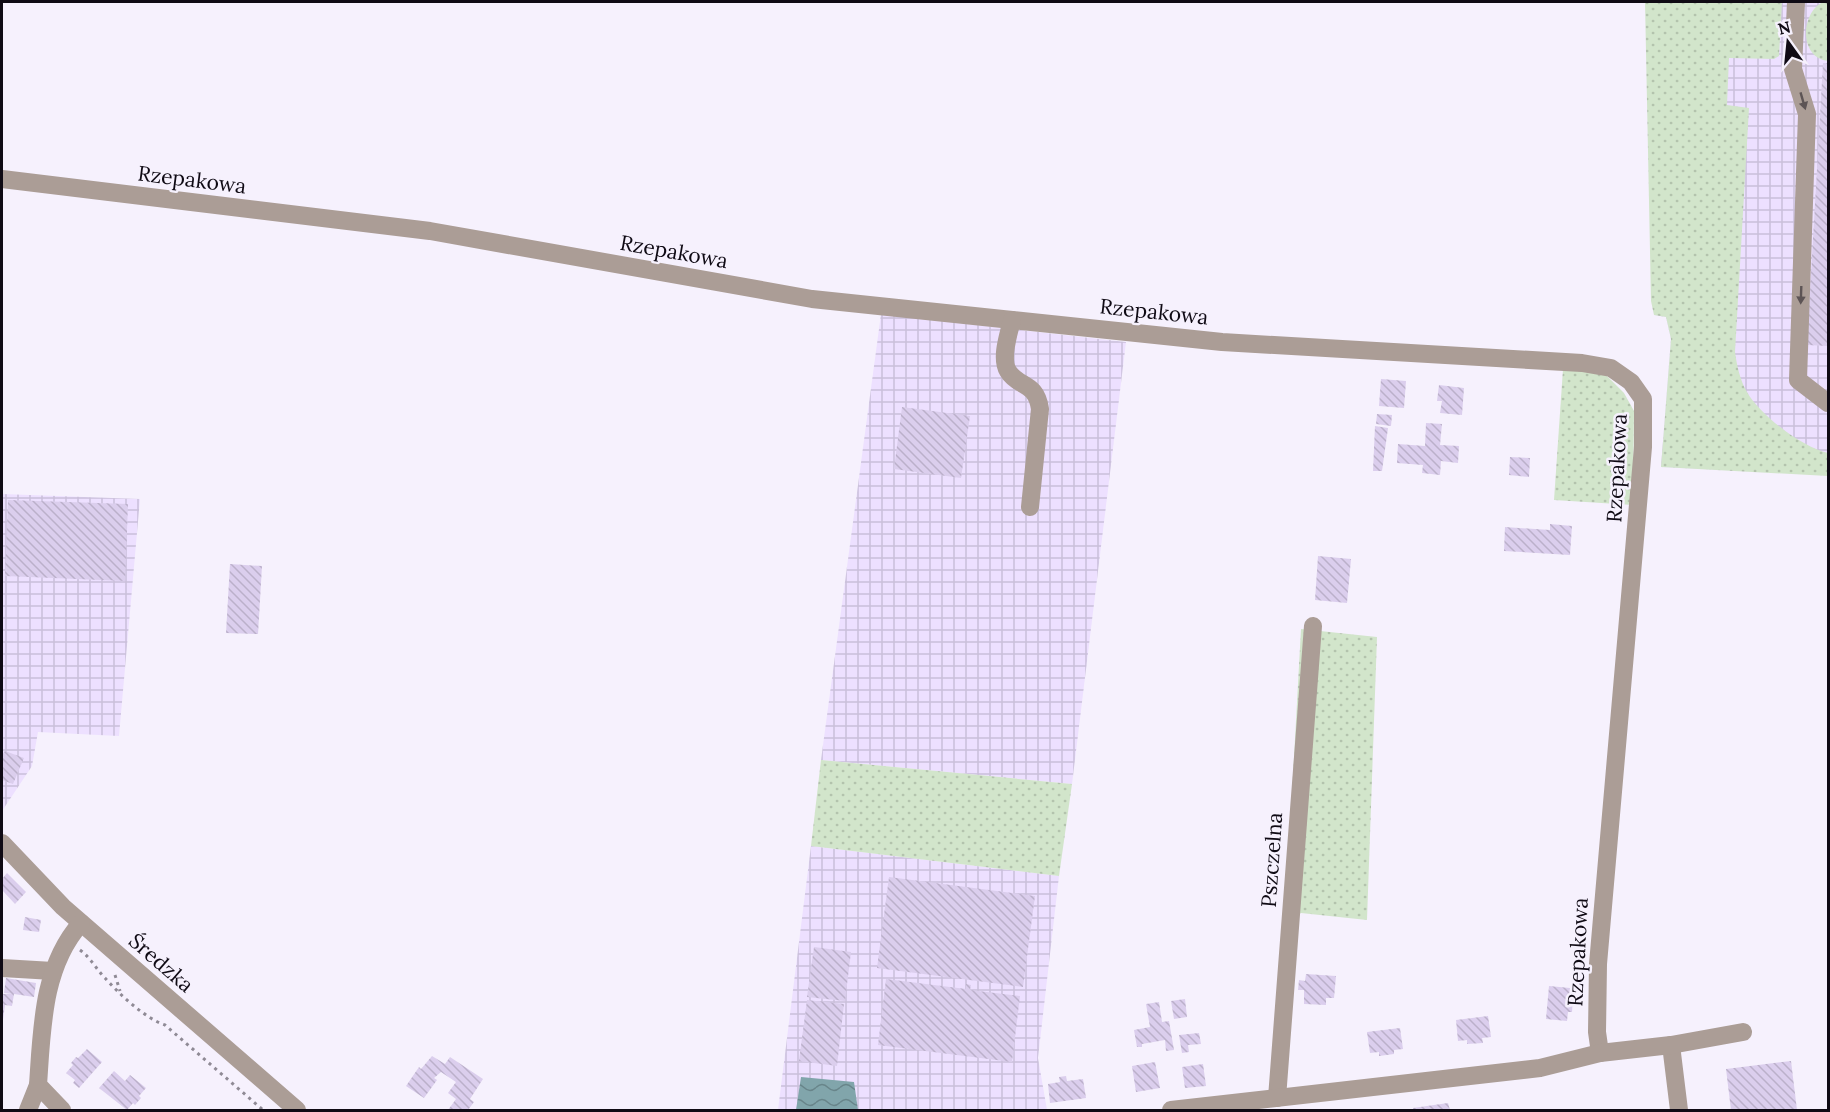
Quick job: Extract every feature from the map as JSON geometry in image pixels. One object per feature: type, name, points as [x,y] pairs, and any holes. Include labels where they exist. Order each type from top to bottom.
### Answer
[{"type":"street","points":[[1796,2],[1794,69],[1806,114],[1798,380],[1828,403]]},
{"type":"street","name":"Rzepakowa","points":[[2,179],[430,231],[812,299],[1222,342],[1582,363],[1611,368],[1631,382],[1642,399],[1643,447],[1598,964],[1597,1032],[1600,1053]]},
{"type":"street","points":[[1012,320],[1005,364],[1013,376],[1034,392],[1040,409],[1030,507]]},
{"type":"street","name":"Pszczelna","points":[[1277,1098],[1313,626]]},
{"type":"street","name":"Średzka","points":[[2,843],[81,923],[297,1110]]},
{"type":"street","points":[[28,1110],[38,1085],[42,1030],[53,971],[67,939],[81,923]]},
{"type":"street","points":[[2,968],[53,971]]},
{"type":"street","points":[[1171,1110],[1540,1068],[1600,1053],[1671,1045],[1743,1032]]},
{"type":"street","points":[[1671,1045],[1679,1110]]},
{"type":"street","points":[[38,1085],[62,1110]]},
{"type":"path","points":[[67,939],[92,959],[104,977],[120,992],[154,1021],[165,1024],[263,1110]]},
{"type":"shaded area","points":[[1646,2],[1828,2],[1828,475],[1661,467],[1671,339],[1666,317],[1654,315]]},
{"type":"shaded area","points":[[881,314],[1126,342],[1072,784],[821,760]]},
{"type":"shaded area","points":[[2,494],[140,499],[119,736],[38,732],[32,766],[2,811]]},
{"type":"shaded area","points":[[811,846],[1059,876],[1038,1058],[1047,1110],[778,1110]]},
{"type":"green space","points":[[1645,2],[1782,2],[1779,56],[1774,59],[1729,58],[1727,105],[1749,108],[1735,352],[1742,383],[1753,401],[1795,438],[1828,453],[1828,476],[1661,467],[1671,339],[1666,317],[1654,315],[1651,301]]},
{"type":"green space","points":[[1823,2],[1828,2],[1828,61],[1812,52],[1806,34],[1810,15]]},
{"type":"green space","points":[[1563,369],[1604,373],[1624,393],[1634,411],[1633,505],[1554,500]]},
{"type":"green space","points":[[1301,629],[1377,637],[1367,920],[1301,913],[1285,922]]},
{"type":"green space","points":[[821,760],[1072,784],[1059,876],[811,846]]},
{"type":"water","points":[[801,1077],[854,1082],[858,1110],[796,1110]]},
{"type":"building","points":[[1823,63],[1828,63],[1828,346],[1807,345]]},
{"type":"building","points":[[1381,379],[1406,381],[1404,408],[1379,406]]},
{"type":"building","points":[[1439,385],[1464,388],[1462,415],[1440,413],[1442,401],[1437,401]]},
{"type":"building","points":[[902,407],[970,416],[961,478],[894,469]]},
{"type":"building","points":[[1377,414],[1392,415],[1391,426],[1376,424]]},
{"type":"building","points":[[1426,423],[1442,424],[1440,445],[1459,446],[1458,463],[1441,461],[1440,475],[1422,473],[1423,465],[1397,463],[1398,444],[1425,446]]},
{"type":"building","points":[[1375,426],[1388,428],[1382,471],[1373,471]]},
{"type":"building","points":[[1510,457],[1530,458],[1529,477],[1509,475]]},
{"type":"building","points":[[8,500],[128,504],[125,581],[5,576]]},
{"type":"building","points":[[1550,524],[1572,526],[1570,555],[1504,551],[1505,527],[1550,530]]},
{"type":"building","points":[[1318,556],[1351,559],[1347,603],[1315,600]]},
{"type":"building","points":[[230,564],[262,566],[258,634],[226,633]]},
{"type":"building","points":[[5,751],[24,758],[13,784],[2,780],[2,755]]},
{"type":"building","points":[[7,873],[26,892],[15,904],[2,890],[2,879]]},
{"type":"building","points":[[889,877],[1035,896],[1023,987],[877,968]]},
{"type":"building","points":[[25,917],[41,920],[39,932],[23,930]]},
{"type":"building","points":[[814,947],[851,952],[845,1001],[807,997]]},
{"type":"building","points":[[1306,974],[1336,976],[1334,998],[1326,998],[1326,1005],[1304,1004],[1304,990],[1298,990],[1299,980],[1305,981]]},
{"type":"building","points":[[6,978],[36,983],[34,997],[14,994],[12,1006],[5,1005],[2,1020],[2,994],[12,994],[4,993]]},
{"type":"building","points":[[886,979],[966,989],[966,984],[971,985],[970,990],[1020,996],[1012,1062],[878,1045]]},
{"type":"building","points":[[1549,986],[1570,988],[1569,997],[1573,997],[1572,1012],[1568,1012],[1567,1021],[1546,1019]]},
{"type":"building","points":[[1185,999],[1187,1017],[1174,1019],[1171,1001]]},
{"type":"building","points":[[807,1000],[844,1004],[837,1066],[799,1061]]},
{"type":"building","points":[[1159,1002],[1162,1022],[1169,1021],[1174,1050],[1166,1051],[1165,1040],[1137,1047],[1134,1030],[1150,1027],[1146,1004]]},
{"type":"building","points":[[1488,1016],[1491,1037],[1482,1038],[1483,1043],[1467,1044],[1467,1040],[1458,1041],[1456,1020]]},
{"type":"building","points":[[1400,1028],[1403,1049],[1394,1050],[1394,1054],[1379,1056],[1379,1052],[1370,1053],[1367,1032]]},
{"type":"building","points":[[1199,1033],[1201,1044],[1188,1045],[1189,1052],[1182,1053],[1179,1035]]},
{"type":"building","points":[[87,1049],[102,1062],[79,1088],[73,1083],[75,1080],[66,1073],[76,1057],[78,1058]]},
{"type":"building","points":[[432,1056],[445,1064],[450,1057],[483,1079],[470,1099],[474,1102],[468,1110],[448,1110],[456,1099],[448,1093],[456,1082],[441,1072],[434,1078],[437,1080],[424,1098],[406,1086],[419,1067],[421,1069]]},
{"type":"building","points":[[1791,1061],[1797,1110],[1731,1110],[1726,1069]]},
{"type":"building","points":[[1155,1062],[1160,1088],[1136,1092],[1132,1066]]},
{"type":"building","points":[[1203,1064],[1206,1086],[1185,1088],[1182,1067]]},
{"type":"building","points":[[114,1071],[125,1081],[130,1075],[146,1088],[135,1105],[133,1103],[127,1110],[99,1088]]},
{"type":"building","points":[[1066,1076],[1067,1081],[1083,1079],[1086,1098],[1050,1103],[1048,1084],[1060,1082],[1059,1077]]},
{"type":"building","points":[[1448,1103],[1450,1110],[1413,1110],[1413,1108]]}]
